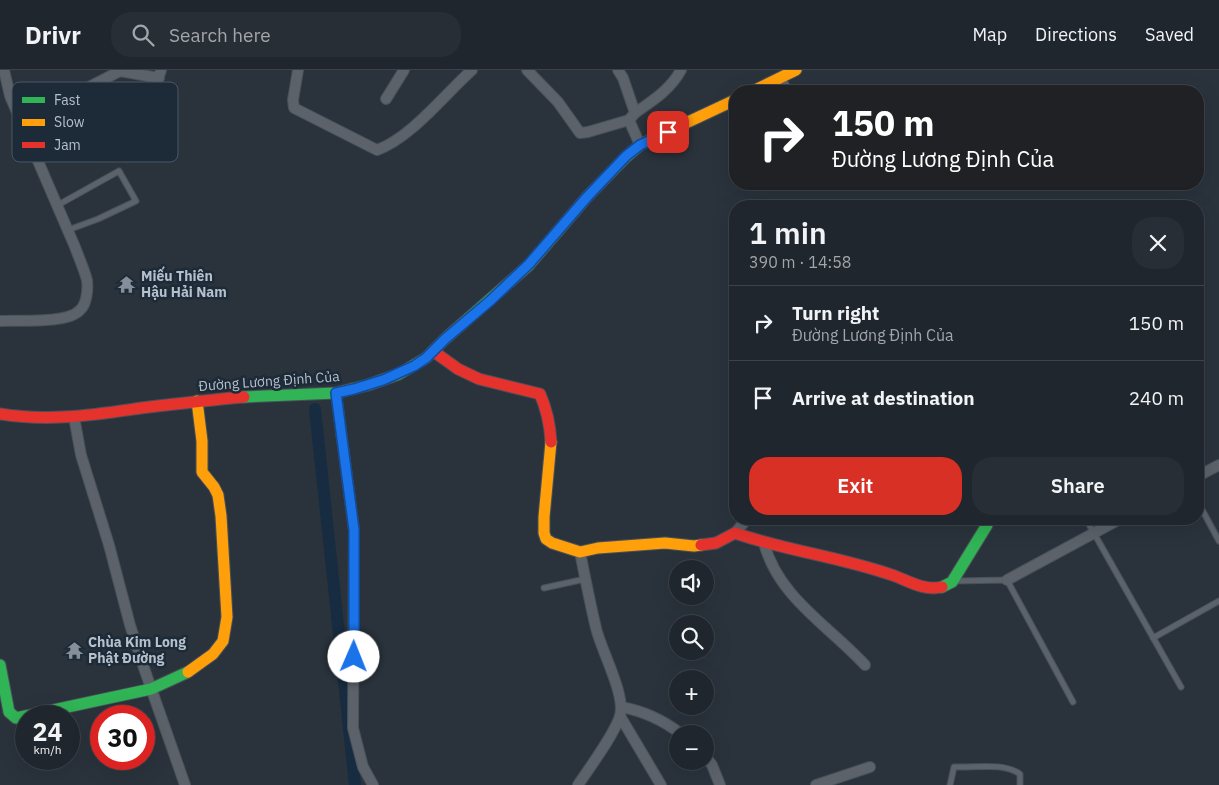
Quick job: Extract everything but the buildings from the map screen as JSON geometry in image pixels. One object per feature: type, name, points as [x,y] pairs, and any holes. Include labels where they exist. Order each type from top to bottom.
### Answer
[{"type":"street","points":[[4,70],[12,101]]},
{"type":"street","points":[[298,70],[293,100],[294,108],[377,150],[393,143],[410,130],[472,70]]},
{"type":"street","points":[[386,98],[404,70]]},
{"type":"street","points":[[527,70],[558,102],[580,133],[588,132],[632,116],[652,102],[668,87],[681,70]]},
{"type":"street","points":[[618,70],[623,78],[640,145]]},
{"type":"street","points":[[765,85],[796,70]]},
{"type":"street","points":[[99,82],[120,71],[160,74]]},
{"type":"street","points":[[780,78],[784,85]]},
{"type":"street","name":"Đường Lương Định Của","points":[[0,414],[26,418],[74,417],[197,401],[336,393],[368,385],[399,374],[426,358],[529,264],[587,197],[626,156],[640,145],[729,103]]},
{"type":"street","points":[[0,321],[58,319],[73,316],[83,308],[87,281],[58,205],[39,162]]},
{"type":"street","points":[[433,351],[456,368],[472,376],[486,382],[540,394],[545,402],[550,441],[544,534],[546,539],[552,543],[580,552],[598,548],[665,543],[694,546],[716,543],[735,533],[742,525]]},
{"type":"street","points":[[336,393],[354,530],[353,728],[363,766],[373,785]]},
{"type":"street","points":[[0,665],[9,712],[16,718],[151,689],[191,671],[213,654],[223,641],[227,618],[221,516],[218,495],[202,472],[202,440],[197,401]]},
{"type":"street","points":[[74,417],[81,455],[109,545],[130,625],[185,785]]},
{"type":"street","points":[[1204,473],[1219,465]]},
{"type":"street","points":[[735,533],[764,543],[872,568],[930,589],[952,582],[988,525]]},
{"type":"street","points":[[1007,580],[1109,525]]},
{"type":"street","points":[[764,543],[773,568],[789,592],[865,665]]},
{"type":"street","points":[[580,552],[596,630],[619,695],[621,712],[661,785]]},
{"type":"street","points":[[621,712],[638,710],[659,719],[669,726]]},
{"type":"street","points":[[578,785],[612,733],[621,712]]},
{"type":"street","points":[[816,785],[870,767]]},
{"type":"street","points":[[714,770],[720,785]]},
{"type":"lane","points":[[58,205],[119,171],[136,201],[98,219],[68,230]]},
{"type":"lane","points":[[1204,513],[1219,542]]},
{"type":"lane","points":[[1089,525],[1181,688]]},
{"type":"lane","points":[[544,588],[585,579]]},
{"type":"lane","points":[[952,582],[1007,580],[1073,702]]},
{"type":"lane","points":[[1153,638],[1219,601]]},
{"type":"lane","points":[[950,785],[954,767],[998,767],[1013,769],[1020,774],[1020,785]]},
{"type":"waterway","points":[[315,409],[355,785]]},
{"type":"traffic: fast","points":[[244,397],[336,393],[368,385],[399,374],[426,358],[529,265],[587,197],[626,157],[640,145],[656,137]]},
{"type":"traffic: fast","points":[[942,587],[952,582],[987,525]]},
{"type":"traffic: fast","points":[[0,665],[9,712],[16,718],[151,689],[188,672]]},
{"type":"traffic: slow","points":[[765,85],[796,70]]},
{"type":"traffic: slow","points":[[656,137],[729,103]]},
{"type":"traffic: slow","points":[[188,672],[213,654],[223,641],[227,617],[221,516],[218,495],[202,472],[202,441],[197,401]]},
{"type":"traffic: slow","points":[[551,442],[544,517],[546,539],[552,543],[580,552],[598,548],[665,543],[701,545]]},
{"type":"traffic: jam","points":[[433,351],[458,369],[479,379],[540,394],[548,417],[551,442]]},
{"type":"traffic: jam","points":[[0,414],[70,417],[244,397]]},
{"type":"traffic: jam","points":[[701,545],[716,543],[735,533],[774,545],[875,569],[924,587],[942,587]]},
{"type":"place","name":"Miếu Thiên Hậu Hải Nam","points":[[127,284]]},
{"type":"place","name":"Chùa Kim Long Phật Đường","points":[[74,650]]},
{"type":"route","points":[[354,657],[354,530],[336,393],[368,385],[399,374],[426,358],[529,264],[587,197],[626,156],[640,145],[668,132]]}]
